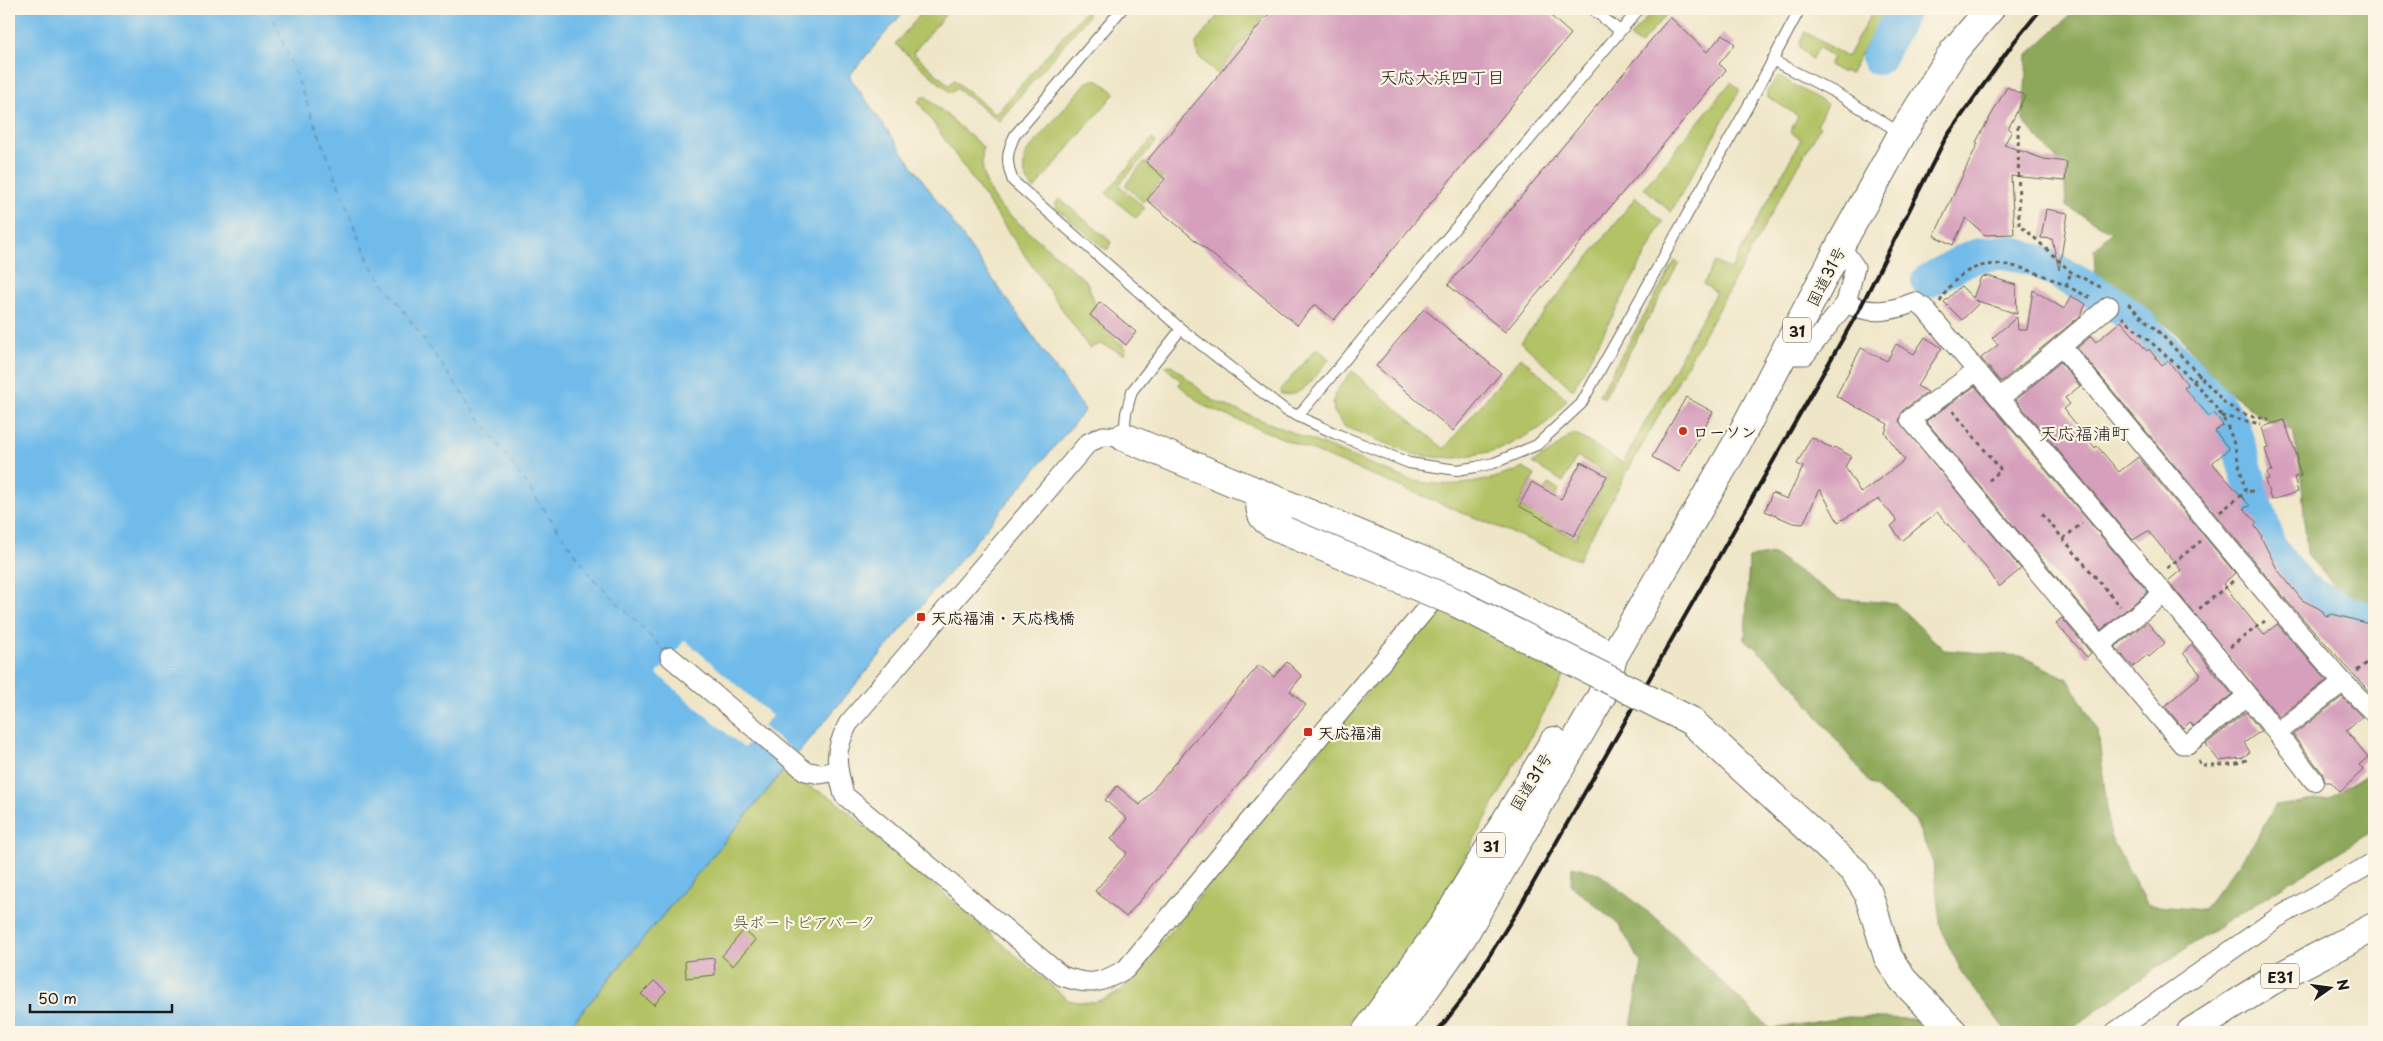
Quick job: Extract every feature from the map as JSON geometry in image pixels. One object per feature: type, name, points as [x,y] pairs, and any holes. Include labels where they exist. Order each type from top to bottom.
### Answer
[{"type":"main road","name":"国道31号","points":[[1395,1032],[1463,936],[1602,695],[1614,657],[1737,443],[1840,246],[1902,134],[1954,51],[1990,9]]},
{"type":"main road","points":[[1124,436],[1261,495],[1454,574],[1614,657]]},
{"type":"main road","points":[[1261,495],[1259,509],[1266,521],[1285,532],[1457,603],[1691,721],[1854,871],[1868,893],[1888,957],[1903,980],[1953,1032]]},
{"type":"main road","name":"国道31号","points":[[1366,1032],[1442,927],[1586,687],[1614,657]]},
{"type":"main road","name":"E31","points":[[2191,1032],[2270,981],[2374,927]]},
{"type":"street","points":[[1784,355],[1805,355],[1846,303],[1855,267],[1840,246]]},
{"type":"street","points":[[1846,303],[1859,310],[1882,312],[1915,302],[1924,308],[2217,658],[2314,781]]},
{"type":"street","points":[[2000,398],[2109,306]]},
{"type":"street","points":[[2062,347],[2212,526],[2279,610],[2343,682],[2374,713]]},
{"type":"street","points":[[1977,371],[1910,419],[2182,744],[2188,744],[2247,696]]},
{"type":"street","points":[[1124,436],[1103,436],[1088,443],[848,724],[837,745],[838,772],[844,795],[1062,976],[1082,984],[1108,979],[1126,969],[1454,574]]},
{"type":"street","points":[[2100,645],[2132,620],[2157,587]]},
{"type":"street","points":[[670,658],[804,771],[820,774],[838,772]]},
{"type":"street","points":[[2277,733],[2343,682]]},
{"type":"street","points":[[2115,1032],[2277,918],[2374,862]]},
{"type":"lane","points":[[1122,9],[1015,136],[1008,150],[1007,165],[1013,181],[1181,329],[1285,410],[1409,463],[1457,470],[1494,464],[1537,445],[1581,404],[1800,9]]},
{"type":"lane","points":[[1592,9],[1620,32]]},
{"type":"lane","points":[[1298,416],[1639,9]]},
{"type":"lane","points":[[1772,60],[1836,93],[1902,134]]},
{"type":"lane","points":[[1124,436],[1126,413],[1132,391],[1181,329]]},
{"type":"path","points":[[1932,318],[1951,283],[1970,269],[1982,266],[2014,265],[2109,306],[2176,364],[2221,416],[2228,429],[2246,492]]},
{"type":"path","points":[[2066,286],[2072,272]]},
{"type":"path","points":[[2192,382],[2200,374]]},
{"type":"path","points":[[1942,397],[2001,470],[1974,494]]},
{"type":"path","points":[[2221,416],[2261,424]]},
{"type":"path","points":[[2157,587],[2212,526],[2246,492],[2257,490]]},
{"type":"path","points":[[2063,539],[2094,513]]},
{"type":"path","points":[[2042,514],[2132,620]]},
{"type":"path","points":[[2185,620],[2247,569]]},
{"type":"path","points":[[2217,658],[2279,610]]},
{"type":"path","points":[[2188,744],[2201,765],[2245,761],[2250,758]]},
{"type":"green space","points":[[925,9],[950,9],[913,53],[949,85],[954,80],[996,114],[1086,10],[1088,16],[999,121],[956,88],[951,93],[895,44]]},
{"type":"green space","points":[[1223,9],[1270,9],[1217,74],[1198,56],[1196,43]]},
{"type":"green space","points":[[1654,9],[1671,9],[1640,45],[1630,37]]},
{"type":"green space","points":[[1874,9],[1886,9],[1850,74],[1844,71],[1843,73],[1829,65],[1833,57],[1819,48],[1812,59],[1800,49],[1800,41],[1805,32],[1847,57]]},
{"type":"green space","points":[[2077,9],[2374,9],[2374,615],[2351,604],[2307,555],[2301,473],[2293,431],[2263,418],[2216,381],[2178,334],[2095,272],[2094,250],[2111,232],[2066,206],[2064,167],[2023,121],[2027,55]]},
{"type":"green space","points":[[1778,76],[1827,104],[1817,125],[1820,127],[1578,560],[1204,406],[1179,385],[1181,381],[1164,366],[1172,365],[1212,400],[1410,480],[1439,484],[1467,483],[1495,478],[1523,468],[1535,475],[1518,506],[1531,513],[1548,484],[1559,490],[1542,520],[1575,538],[1608,475],[1577,456],[1563,482],[1532,463],[1552,451],[1573,433],[1623,463],[1716,292],[1703,284],[1715,262],[1731,270],[1801,139],[1790,132],[1798,116],[1768,97],[1767,92]]},
{"type":"green space","points":[[1099,80],[1115,93],[1034,189],[1025,173],[1025,154],[1087,82]]},
{"type":"green space","points":[[1731,82],[1740,90],[1671,212],[1644,188]]},
{"type":"green space","points":[[924,95],[983,147],[983,171],[987,186],[995,200],[1000,207],[1087,282],[1096,306],[1089,315],[1126,348],[1124,354],[1101,344],[1089,348],[918,101]]},
{"type":"green space","points":[[1152,139],[1156,142],[1119,185],[1145,208],[1136,218],[1106,193]]},
{"type":"green space","points":[[1144,162],[1163,178],[1143,202],[1125,185]]},
{"type":"green space","points":[[1636,197],[1663,222],[1573,390],[1521,342]]},
{"type":"green space","points":[[1058,200],[1061,200],[1111,242],[1108,249],[1105,249],[1056,208],[1055,205]]},
{"type":"green space","points":[[1675,261],[1679,263],[1604,398],[1599,395]]},
{"type":"green space","points":[[1317,348],[1329,359],[1320,371],[1303,389],[1289,395],[1281,394],[1280,390]]},
{"type":"green space","points":[[1521,357],[1567,399],[1553,417],[1540,428],[1499,450],[1457,458],[1416,455],[1345,427],[1334,412],[1335,393],[1352,371],[1444,449]]},
{"type":"green space","points":[[1774,554],[1839,599],[1895,603],[1944,650],[2021,656],[2068,679],[2098,731],[2110,836],[2148,905],[2204,910],[2256,840],[2275,806],[2329,798],[2374,770],[2374,830],[2226,922],[2149,973],[2067,1032],[2007,1032],[1964,976],[1941,930],[1933,863],[1915,820],[1870,783],[1787,677],[1745,639],[1749,558]]},
{"type":"green space","name":"呉ポートピアパーク","points":[[1450,605],[1561,662],[1564,676],[1431,918],[1342,1032],[565,1032],[782,773],[832,798],[1068,1000],[1089,1002],[1101,1000],[1120,992],[1435,610]]},
{"type":"green space","points":[[1572,866],[1598,873],[1661,922],[1770,1029],[1848,1017],[1915,1019],[1929,1032],[1634,1032],[1631,1027],[1642,964],[1619,925],[1571,885]]},
{"type":"water","points":[[9,9],[906,9],[849,76],[1085,410],[565,1032],[9,1032]]},
{"type":"pier","points":[[685,640],[772,716],[763,726],[797,755],[786,768],[752,739],[744,748],[657,674]]},
{"type":"building","points":[[1273,9],[1559,9],[1552,17],[1571,34],[1334,320],[1315,304],[1297,325],[1147,200],[1165,179],[1146,162]]},
{"type":"building","points":[[1670,17],[1707,52],[1723,34],[1735,44],[1719,64],[1726,70],[1505,332],[1448,285]]},
{"type":"building","points":[[2007,87],[2025,96],[2008,129],[2012,131],[2004,145],[2044,159],[2067,162],[2065,181],[2011,176],[2014,234],[1985,235],[1966,218],[1953,245],[1934,236],[1978,143],[1976,142]]},
{"type":"building","points":[[2046,209],[2068,213],[2059,270],[2052,239],[2041,238]]},
{"type":"building","points":[[1988,276],[2016,285],[2017,314],[1975,300],[1979,303],[1962,320],[1944,302],[1961,286],[1973,298],[1981,277]]},
{"type":"building","points":[[2033,290],[2064,309],[2071,296],[2086,304],[2080,316],[2001,382],[1981,358],[1998,345],[1992,338],[2017,317],[2018,330],[2027,330]]},
{"type":"building","points":[[1100,302],[1136,332],[1126,345],[1090,315]]},
{"type":"building","points":[[1424,309],[1501,373],[1453,431],[1376,366]]},
{"type":"building","points":[[2121,321],[2162,365],[2168,361],[2188,385],[2184,388],[2209,416],[2214,413],[2223,425],[2215,431],[2229,449],[2213,462],[2214,465],[2250,506],[2244,508],[2257,523],[2254,525],[2262,536],[2277,569],[2302,600],[2320,609],[2326,616],[2332,614],[2374,625],[2374,697],[2288,602],[2077,348],[2091,336],[2096,342]]},
{"type":"building","points":[[1925,337],[1942,348],[1917,386],[1928,392],[1903,410],[1899,421],[2021,569],[1999,587],[1988,570],[1937,512],[1902,541],[1891,526],[1897,521],[1879,499],[1838,522],[1820,489],[1803,524],[1793,523],[1765,511],[1772,493],[1787,499],[1803,467],[1797,464],[1811,437],[1851,456],[1845,467],[1861,493],[1905,460],[1885,433],[1888,424],[1836,396],[1861,348],[1887,361],[1896,344],[1914,354]]},
{"type":"building","points":[[2060,362],[2080,386],[2065,398],[2070,404],[2064,409],[2095,448],[2097,446],[2119,472],[2138,457],[2235,573],[2223,584],[2264,635],[2277,624],[2327,680],[2279,717],[2168,581],[2181,570],[2148,531],[2133,540],[2016,400]]},
{"type":"building","points":[[1975,386],[2148,592],[2101,630],[1926,421]]},
{"type":"building","points":[[1686,397],[1713,412],[1679,472],[1652,457]]},
{"type":"building","points":[[2284,420],[2298,459],[2296,461],[2301,476],[2294,477],[2298,492],[2271,500],[2265,480],[2269,479],[2267,472],[2272,471],[2265,449],[2268,448],[2262,427]]},
{"type":"building","points":[[1581,462],[1607,476],[1574,536],[1519,506],[1532,482],[1561,499]]},
{"type":"building","points":[[2062,618],[2091,653],[2087,657],[2056,623]]},
{"type":"building","points":[[2147,622],[2165,643],[2149,657],[2147,655],[2133,667],[2115,647]]},
{"type":"building","points":[[2192,645],[2232,694],[2193,726],[2190,722],[2183,728],[2165,706],[2201,675],[2183,653]]},
{"type":"building","points":[[1287,662],[1302,676],[1290,691],[1306,705],[1126,917],[1095,891],[1127,853],[1111,839],[1127,819],[1105,800],[1117,786],[1140,805],[1259,665],[1274,677]]},
{"type":"building","points":[[2342,697],[2362,717],[2346,730],[2368,757],[2359,765],[2363,770],[2340,792],[2331,782],[2325,782],[2323,774],[2293,735]]},
{"type":"building","points":[[2246,712],[2261,731],[2244,743],[2250,752],[2242,758],[2219,761],[2206,744]]},
{"type":"building","points":[[744,930],[755,940],[733,966],[722,956]]},
{"type":"building","points":[[714,958],[715,975],[686,978],[685,961]]},
{"type":"building","points":[[654,981],[666,991],[654,1005],[641,994]]},
{"type":"waterway","points":[[1878,58],[1904,9]]},
{"type":"waterway","points":[[1928,281],[1965,260],[1980,255],[2007,252],[2038,261],[2109,300],[2134,319],[2217,404],[2233,427],[2269,546],[2285,568],[2303,589],[2353,615],[2374,620]]},
{"type":"ferry route","points":[[270,9],[369,262],[592,577],[665,651]]},
{"type":"railway","points":[[1437,1032],[1461,1001],[1519,908],[1859,310],[1945,139],[2014,42],[2041,9]]},
{"type":"place","name":"ローソン","points":[[1683,431]]},
{"type":"place","name":"天応福浦・天応桟橋","points":[[921,617]]},
{"type":"place","name":"天応福浦","points":[[1308,732]]},
{"type":"district","name":"天応大浜四丁目","points":[[1442,76]]},
{"type":"district","name":"天応福浦町","points":[[2084,432]]}]
